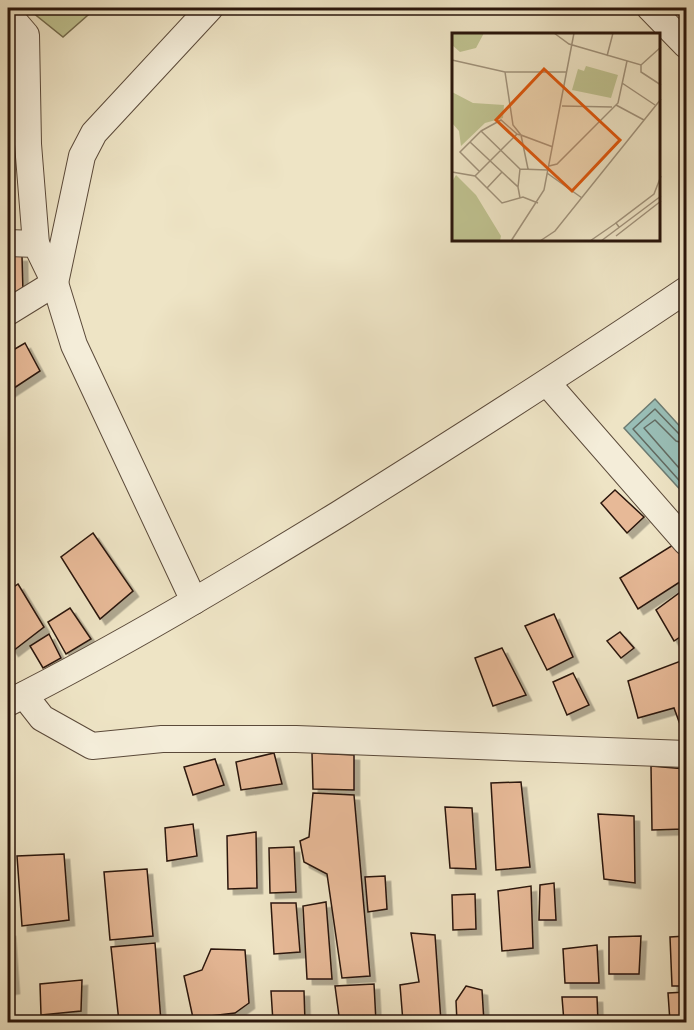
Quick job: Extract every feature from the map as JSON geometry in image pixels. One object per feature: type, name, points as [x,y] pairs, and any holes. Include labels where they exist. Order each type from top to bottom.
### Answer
[{"type":"street","points":[[8,312],[55,283],[82,156],[94,133],[210,8]]},
{"type":"street","points":[[650,8],[687,45]]},
{"type":"street","points":[[8,14],[26,35],[28,144],[36,244],[55,283],[74,345],[194,601]]},
{"type":"street","points":[[8,243],[36,244]]},
{"type":"street","points":[[687,290],[548,384],[194,601],[16,699],[42,718],[92,746],[162,739],[296,739],[687,754]]},
{"type":"street","points":[[548,384],[687,542]]},
{"type":"green space","points":[[27,8],[96,8],[63,37]]},
{"type":"water","points":[[655,399],[686,433],[686,496],[624,428]]},
{"type":"building","points":[[8,256],[22,256],[23,293],[8,292]]},
{"type":"building","points":[[25,343],[40,371],[8,392],[8,353]]},
{"type":"building","points":[[615,490],[644,517],[627,533],[601,503]]},
{"type":"building","points":[[93,533],[133,591],[100,619],[61,557]]},
{"type":"building","points":[[673,545],[686,562],[686,578],[638,609],[620,578]]},
{"type":"building","points":[[18,584],[44,627],[13,651],[8,643],[8,591]]},
{"type":"building","points":[[686,588],[686,633],[674,641],[656,610]]},
{"type":"building","points":[[70,608],[91,639],[66,654],[48,622]]},
{"type":"building","points":[[554,614],[573,657],[547,670],[525,626]]},
{"type":"building","points":[[620,632],[634,648],[621,658],[607,641]]},
{"type":"building","points":[[49,634],[61,658],[43,668],[30,646]]},
{"type":"building","points":[[502,648],[526,695],[493,706],[475,658]]},
{"type":"building","points":[[686,659],[685,738],[674,708],[638,718],[628,681]]},
{"type":"building","points":[[573,673],[589,705],[567,715],[553,682]]},
{"type":"building","points":[[274,753],[282,784],[241,790],[236,762]]},
{"type":"building","points":[[312,753],[354,755],[354,790],[313,789]]},
{"type":"building","points":[[215,759],[224,785],[193,795],[184,767]]},
{"type":"building","points":[[651,766],[686,769],[684,829],[652,830]]},
{"type":"building","points":[[521,782],[530,867],[496,870],[491,783]]},
{"type":"building","points":[[313,793],[354,795],[370,976],[342,978],[327,874],[304,862],[300,841],[309,837]]},
{"type":"building","points":[[445,807],[472,808],[476,869],[450,868]]},
{"type":"building","points":[[598,814],[634,816],[635,883],[604,879]]},
{"type":"building","points":[[193,824],[197,856],[167,861],[165,828]]},
{"type":"building","points":[[256,832],[257,888],[228,889],[227,836]]},
{"type":"building","points":[[294,847],[296,892],[270,893],[269,848]]},
{"type":"building","points":[[64,854],[69,920],[22,926],[17,856]]},
{"type":"building","points":[[147,869],[153,936],[110,940],[104,872]]},
{"type":"building","points":[[385,876],[387,909],[368,912],[365,877]]},
{"type":"building","points":[[554,883],[556,920],[539,920],[540,885]]},
{"type":"building","points":[[531,886],[533,948],[502,951],[498,891]]},
{"type":"building","points":[[475,894],[476,929],[453,930],[452,895]]},
{"type":"building","points":[[326,902],[332,979],[307,979],[303,906]]},
{"type":"building","points":[[271,903],[296,903],[300,952],[274,954]]},
{"type":"building","points":[[8,931],[10,931],[14,988],[8,989]]},
{"type":"building","points":[[411,933],[435,935],[441,1022],[403,1022],[400,985],[419,982]]},
{"type":"building","points":[[641,936],[639,974],[609,974],[609,937]]},
{"type":"building","points":[[686,936],[686,986],[672,986],[670,937]]},
{"type":"building","points":[[155,943],[161,1022],[119,1022],[111,947]]},
{"type":"building","points":[[597,945],[599,983],[565,983],[563,949]]},
{"type":"building","points":[[211,949],[245,950],[249,1003],[235,1013],[193,1018],[184,976],[202,970]]},
{"type":"building","points":[[82,980],[81,1011],[41,1015],[40,984]]},
{"type":"building","points":[[374,984],[376,1022],[326,1022],[339,1016],[335,986]]},
{"type":"building","points":[[466,986],[482,990],[484,1022],[457,1022],[456,1001]]},
{"type":"building","points":[[271,991],[304,991],[305,1022],[273,1022]]},
{"type":"building","points":[[686,992],[686,1022],[670,1022],[668,993]]},
{"type":"building","points":[[562,997],[597,997],[598,1022],[564,1022]]}]
